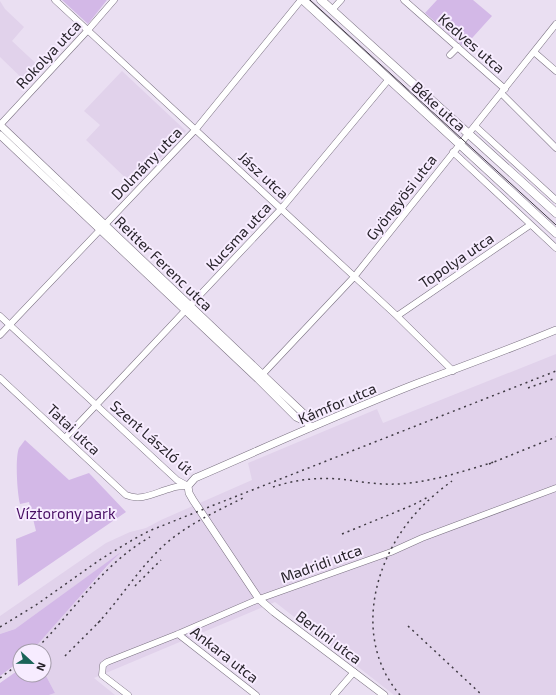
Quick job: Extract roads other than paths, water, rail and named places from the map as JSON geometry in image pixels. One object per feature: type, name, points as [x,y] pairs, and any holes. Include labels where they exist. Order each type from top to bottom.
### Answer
[{"type":"main road","name":"Béke utca","points":[[302,0],[556,233]]},
{"type":"main road","name":"Béke utca","points":[[322,0],[556,213]]},
{"type":"street","name":"Jász utca","points":[[55,0],[397,316],[453,371]]},
{"type":"street","name":"Rokolya utca","points":[[0,125],[114,0]]},
{"type":"street","name":"Dolmány utca","points":[[0,336],[196,129],[302,0]]},
{"type":"street","points":[[332,10],[341,0]]},
{"type":"street","name":"Kedves utca","points":[[404,0],[458,47],[503,91],[556,148]]},
{"type":"street","name":"Gyöngyösi utca","points":[[260,377],[354,277],[556,24]]},
{"type":"street","points":[[450,55],[458,47]]},
{"type":"street","points":[[534,52],[556,70]]},
{"type":"street","name":"Kucsma utca","points":[[65,438],[281,209],[389,79]]},
{"type":"street","name":"Reitter Ferenc utca","points":[[0,125],[103,227],[260,377],[296,417],[308,425]]},
{"type":"street","name":"Béke utca","points":[[476,126],[556,200]]},
{"type":"street","name":"Reitter Ferenc utca","points":[[0,135],[103,227]]},
{"type":"street","name":"Béke utca","points":[[453,152],[556,248]]},
{"type":"street","name":"Topolya utca","points":[[397,316],[530,225]]},
{"type":"street","name":"Szent László út","points":[[0,316],[177,480],[188,486],[189,493],[193,500],[259,599]]},
{"type":"street","name":"Kámfor utca","points":[[131,497],[140,498],[173,487],[188,486],[195,478],[308,425],[453,371],[556,330]]},
{"type":"street","name":"Tatai utca","points":[[0,378],[121,492],[131,497]]},
{"type":"street","name":"Madridi utca","points":[[128,695],[102,675],[101,671],[103,665],[107,662],[178,634],[259,599],[391,552],[422,538],[556,488]]},
{"type":"street","name":"Berlini utca","points":[[259,599],[384,695]]},
{"type":"street","name":"Ankara utca","points":[[178,634],[256,695]]},
{"type":"street","points":[[334,695],[354,672]]},
{"type":"tram line","points":[[310,0],[556,225]]},
{"type":"railway","points":[[0,627],[36,605],[101,559],[149,531],[556,371]]},
{"type":"railway","points":[[528,388],[556,378]]},
{"type":"railway","points":[[489,464],[556,437]]},
{"type":"railway","points":[[273,487],[297,481],[322,478],[382,484],[409,483],[446,476],[494,462]]},
{"type":"railway","points":[[400,695],[386,675],[377,653],[373,630],[374,607],[378,584],[385,561],[396,540],[410,520],[430,499],[452,481]]},
{"type":"railway","points":[[342,534],[413,505],[428,497]]},
{"type":"railway","points":[[98,623],[145,566],[170,540],[200,520],[243,498]]},
{"type":"railway","points":[[41,643],[102,575],[133,548],[150,537]]},
{"type":"railway","points":[[135,586],[161,560]]},
{"type":"railway","points":[[65,656],[101,620]]},
{"type":"railway","points":[[408,626],[482,695]]},
{"type":"railway","points":[[0,678],[12,669]]},
{"type":"park label","name":"Víztorony park","points":[[66,513]]}]
